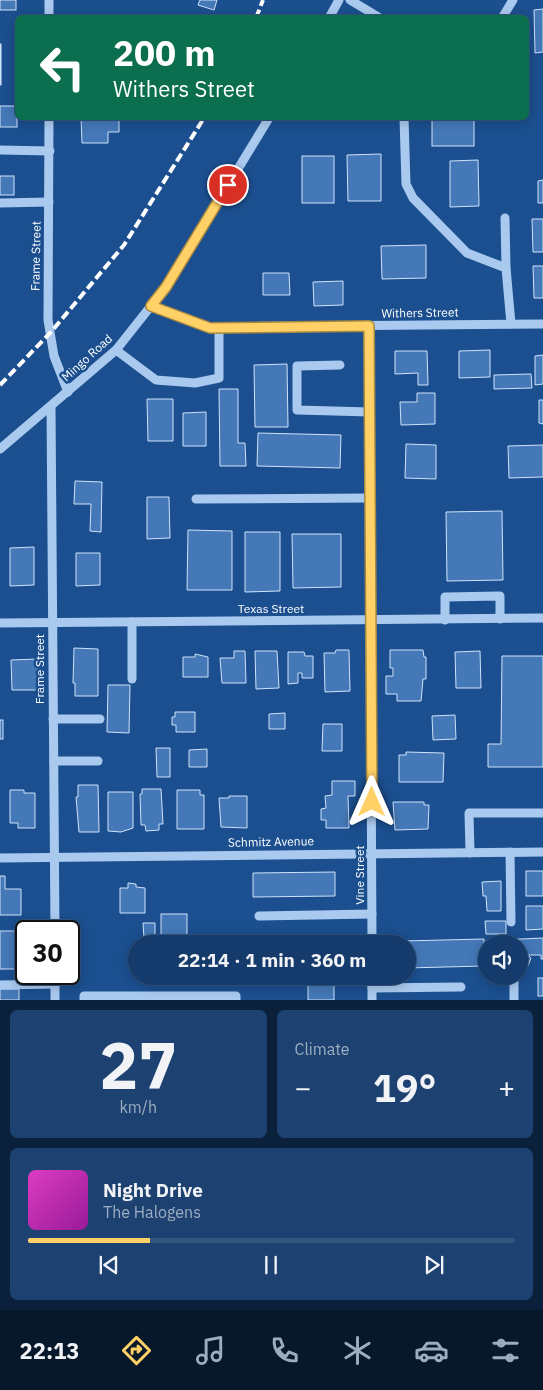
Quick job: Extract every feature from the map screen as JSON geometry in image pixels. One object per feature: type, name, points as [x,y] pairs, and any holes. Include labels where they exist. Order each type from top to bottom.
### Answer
[{"type":"street","points":[[49,0],[49,15]]},
{"type":"street","points":[[331,15],[339,0]]},
{"type":"street","points":[[350,0],[375,15]]},
{"type":"street","points":[[504,15],[513,0]]},
{"type":"street","name":"Frame Street","points":[[50,120],[48,320],[54,356],[68,392]]},
{"type":"street","name":"Mingo Road","points":[[0,449],[116,350],[166,287],[269,120]]},
{"type":"street","points":[[404,120],[406,184],[413,198],[467,253],[506,268]]},
{"type":"street","points":[[0,150],[50,151]]},
{"type":"street","points":[[0,203],[49,202]]},
{"type":"street","points":[[505,218],[506,268],[511,324]]},
{"type":"street","name":"Withers Street","points":[[151,306],[192,323],[210,328],[543,324]]},
{"type":"street","name":"Vine Street","points":[[369,326],[372,935]]},
{"type":"street","points":[[116,350],[156,380],[195,383],[219,378],[219,327]]},
{"type":"street","points":[[340,365],[297,366],[297,410],[370,412]]},
{"type":"street","name":"Frame Street","points":[[51,406],[55,920]]},
{"type":"street","points":[[196,499],[370,498]]},
{"type":"street","points":[[445,620],[445,597],[500,596],[500,619]]},
{"type":"street","name":"Texas Street","points":[[0,623],[543,618]]},
{"type":"street","points":[[132,622],[132,679]]},
{"type":"street","points":[[53,719],[100,719]]},
{"type":"street","points":[[54,761],[98,761]]},
{"type":"street","points":[[470,852],[470,813],[543,813]]},
{"type":"street","points":[[510,852],[511,922]]},
{"type":"street","name":"Schmitz Avenue","points":[[0,858],[543,852]]},
{"type":"street","points":[[259,916],[372,914]]},
{"type":"street","points":[[0,985],[15,985]]},
{"type":"street","points":[[55,985],[55,1000]]},
{"type":"street","points":[[514,985],[514,1000]]},
{"type":"street","points":[[372,1000],[372,988],[461,987]]},
{"type":"street","points":[[84,1000],[84,996],[236,996],[236,1000]]},
{"type":"building","points":[[0,0],[16,0],[16,10],[0,10]]},
{"type":"building","points":[[200,0],[217,0],[214,10],[198,5]]},
{"type":"building","points":[[543,9],[543,52],[535,53],[534,10]]},
{"type":"building","points":[[1,44],[1,85],[0,85]]},
{"type":"building","points":[[0,106],[15,106],[17,127],[0,127]]},
{"type":"building","points":[[81,120],[119,120],[119,132],[108,132],[108,143],[82,143]]},
{"type":"building","points":[[432,120],[474,120],[474,146],[432,146]]},
{"type":"building","points":[[381,154],[381,201],[348,201],[347,155]]},
{"type":"building","points":[[302,156],[334,156],[334,203],[302,203]]},
{"type":"building","points":[[478,160],[479,206],[450,207],[450,161]]},
{"type":"building","points":[[0,176],[14,176],[14,195],[0,195]]},
{"type":"building","points":[[543,180],[543,203],[538,203],[538,181]]},
{"type":"building","points":[[532,219],[543,219],[543,252],[533,252]]},
{"type":"building","points":[[426,245],[426,278],[382,279],[381,246]]},
{"type":"building","points":[[533,266],[543,266],[543,298],[534,298]]},
{"type":"building","points":[[263,273],[289,273],[290,295],[263,295]]},
{"type":"building","points":[[343,281],[343,305],[314,306],[313,282]]},
{"type":"building","points":[[490,350],[490,377],[459,378],[459,351]]},
{"type":"building","points":[[395,351],[427,351],[428,385],[418,385],[418,373],[395,374]]},
{"type":"building","points":[[543,355],[543,384],[535,385],[535,356]]},
{"type":"building","points":[[287,364],[288,427],[255,427],[254,365]]},
{"type":"building","points":[[531,374],[532,388],[494,389],[494,375]]},
{"type":"building","points":[[219,389],[238,389],[238,443],[245,443],[246,466],[220,466]]},
{"type":"building","points":[[417,393],[435,393],[435,424],[401,425],[400,402],[417,402]]},
{"type":"building","points":[[147,399],[173,399],[173,441],[148,441]]},
{"type":"building","points":[[539,400],[543,400],[543,424],[539,423]]},
{"type":"building","points":[[206,412],[206,446],[183,446],[183,413]]},
{"type":"building","points":[[258,433],[341,435],[340,468],[257,466]]},
{"type":"building","points":[[406,444],[436,445],[436,479],[405,478]]},
{"type":"building","points":[[543,445],[543,477],[509,478],[508,446]]},
{"type":"building","points":[[75,481],[102,482],[101,532],[90,531],[91,504],[74,504]]},
{"type":"building","points":[[147,497],[169,497],[170,538],[147,539]]},
{"type":"building","points":[[502,511],[503,580],[447,581],[446,512]]},
{"type":"building","points":[[188,530],[232,531],[232,590],[187,590]]},
{"type":"building","points":[[245,532],[280,532],[280,591],[245,592]]},
{"type":"building","points":[[292,534],[341,534],[341,587],[293,588]]},
{"type":"building","points":[[34,547],[34,585],[10,586],[10,548]]},
{"type":"building","points":[[76,553],[100,553],[100,585],[76,586]]},
{"type":"building","points":[[74,648],[98,649],[98,696],[75,696],[75,683],[73,683]]},
{"type":"building","points":[[336,650],[349,650],[350,691],[325,692],[324,653],[335,653]]},
{"type":"building","points":[[390,650],[423,650],[424,657],[426,657],[426,679],[423,679],[421,701],[397,701],[397,694],[386,694],[386,676],[393,676],[393,668],[390,668]]},
{"type":"building","points":[[234,651],[245,651],[246,683],[222,683],[220,658],[234,658]]},
{"type":"building","points":[[255,651],[277,651],[279,688],[256,689]]},
{"type":"building","points":[[480,651],[481,688],[456,688],[455,652]]},
{"type":"building","points":[[288,652],[304,652],[305,656],[313,656],[313,678],[302,678],[302,673],[298,673],[298,683],[288,684]]},
{"type":"building","points":[[195,654],[208,657],[208,677],[183,677],[183,657],[195,657]]},
{"type":"building","points":[[502,656],[543,656],[543,767],[488,767],[488,744],[501,744]]},
{"type":"building","points":[[37,659],[38,690],[12,690],[11,660]]},
{"type":"building","points":[[108,685],[130,685],[129,733],[107,732]]},
{"type":"building","points":[[175,712],[195,712],[195,732],[176,732],[176,725],[172,725],[172,717],[175,717]]},
{"type":"building","points":[[285,713],[285,729],[269,729],[269,714]]},
{"type":"building","points":[[455,715],[456,739],[433,740],[432,716]]},
{"type":"building","points":[[0,720],[3,720],[3,739],[0,739]]},
{"type":"building","points":[[323,724],[342,724],[342,751],[322,751]]},
{"type":"building","points":[[156,748],[170,748],[170,777],[157,777]]},
{"type":"building","points":[[207,749],[207,767],[189,767],[189,750]]},
{"type":"building","points":[[406,752],[444,753],[443,782],[399,782],[399,755],[406,755]]},
{"type":"building","points":[[332,781],[355,781],[355,796],[348,796],[349,828],[326,828],[326,820],[321,820],[321,809],[326,808],[325,796],[332,795]]},
{"type":"building","points":[[78,785],[98,785],[99,832],[79,832],[76,797],[78,797]]},
{"type":"building","points":[[142,789],[161,789],[163,824],[159,824],[159,830],[146,831],[145,825],[141,825],[140,794],[142,794]]},
{"type":"building","points":[[10,790],[24,790],[24,793],[35,793],[35,828],[18,828],[18,823],[10,823]]},
{"type":"building","points":[[177,790],[200,790],[200,795],[204,795],[204,829],[177,829]]},
{"type":"building","points":[[108,792],[133,792],[133,828],[121,832],[108,831]]},
{"type":"building","points":[[229,796],[247,796],[247,828],[221,827],[219,798],[229,798]]},
{"type":"building","points":[[393,802],[424,802],[424,805],[429,805],[428,829],[395,830]]},
{"type":"building","points":[[526,871],[543,871],[543,896],[526,896]]},
{"type":"building","points":[[335,872],[335,896],[253,897],[253,873]]},
{"type":"building","points":[[0,876],[5,876],[5,889],[21,889],[21,915],[0,915]]},
{"type":"building","points":[[501,881],[501,911],[487,911],[486,896],[483,896],[482,882]]},
{"type":"building","points":[[128,883],[136,884],[136,887],[145,888],[145,913],[120,913],[120,888],[128,888]]},
{"type":"building","points":[[526,906],[543,906],[543,929],[526,930]]},
{"type":"building","points":[[161,914],[187,914],[187,935],[161,935]]},
{"type":"building","points":[[485,921],[506,921],[506,934],[486,934]]},
{"type":"building","points":[[143,923],[155,923],[155,935],[144,935]]},
{"type":"building","points":[[0,931],[15,931],[15,969],[0,969]]},
{"type":"building","points":[[543,938],[543,959],[541,959],[541,955],[528,955],[528,939]]},
{"type":"building","points":[[478,939],[478,966],[416,968],[416,941]]},
{"type":"building","points":[[528,955],[531,958],[528,966]]},
{"type":"building","points":[[538,978],[543,978],[543,996],[538,996]]},
{"type":"building","points":[[308,985],[334,985],[334,1000],[308,1000]]},
{"type":"building","points":[[0,989],[19,989],[19,1000],[0,1000]]},
{"type":"railway","points":[[257,15],[263,0]]},
{"type":"railway","points":[[0,385],[51,332],[124,245],[203,120]]},
{"type":"route","points":[[228,185],[166,287],[151,306],[192,323],[210,328],[369,326],[372,802]]}]
